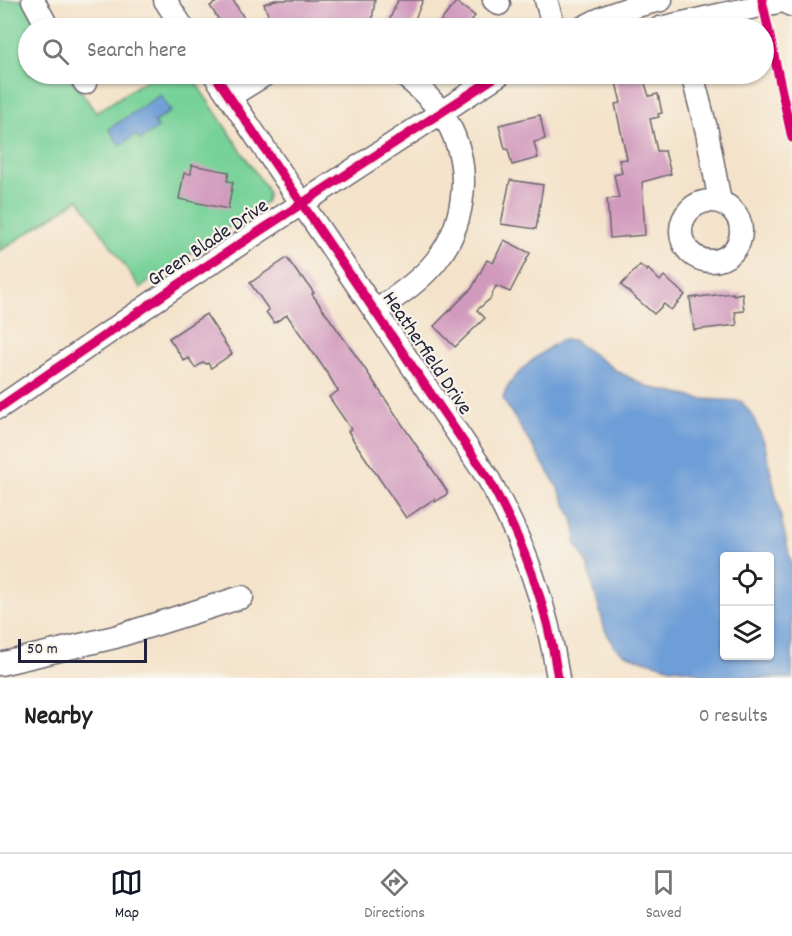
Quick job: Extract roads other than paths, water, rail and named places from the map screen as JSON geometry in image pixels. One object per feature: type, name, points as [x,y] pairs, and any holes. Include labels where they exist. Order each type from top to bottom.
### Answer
[{"type":"street","points":[[33,0],[43,18]]},
{"type":"street","points":[[165,0],[177,18]]},
{"type":"street","points":[[546,0],[551,18]]},
{"type":"street","points":[[602,18],[623,9],[661,0]]},
{"type":"street","points":[[672,0],[673,18]]},
{"type":"street","points":[[711,18],[787,0]]},
{"type":"street","name":"Heatherfield Drive","points":[[221,84],[488,478],[511,521],[533,573],[548,626],[558,678]]},
{"type":"street","points":[[230,96],[250,84]]},
{"type":"street","points":[[376,311],[425,273],[444,249],[456,223],[462,201],[462,164],[454,136],[440,111],[415,84]]},
{"type":"street","name":"Green Blade Drive","points":[[0,407],[302,203],[484,84]]},
{"type":"street","points":[[695,84],[707,132],[720,202]]},
{"type":"street","points":[[0,664],[146,628],[242,597]]},
{"type":"water","points":[[160,95],[171,111],[154,122],[158,128],[140,140],[136,135],[120,145],[109,129]]},
{"type":"water","points":[[561,340],[573,340],[617,371],[648,387],[701,399],[741,401],[752,415],[764,442],[792,567],[792,678],[710,678],[690,670],[672,668],[633,657],[615,647],[605,630],[587,564],[575,542],[573,519],[557,486],[503,399],[511,382],[536,358]]}]
